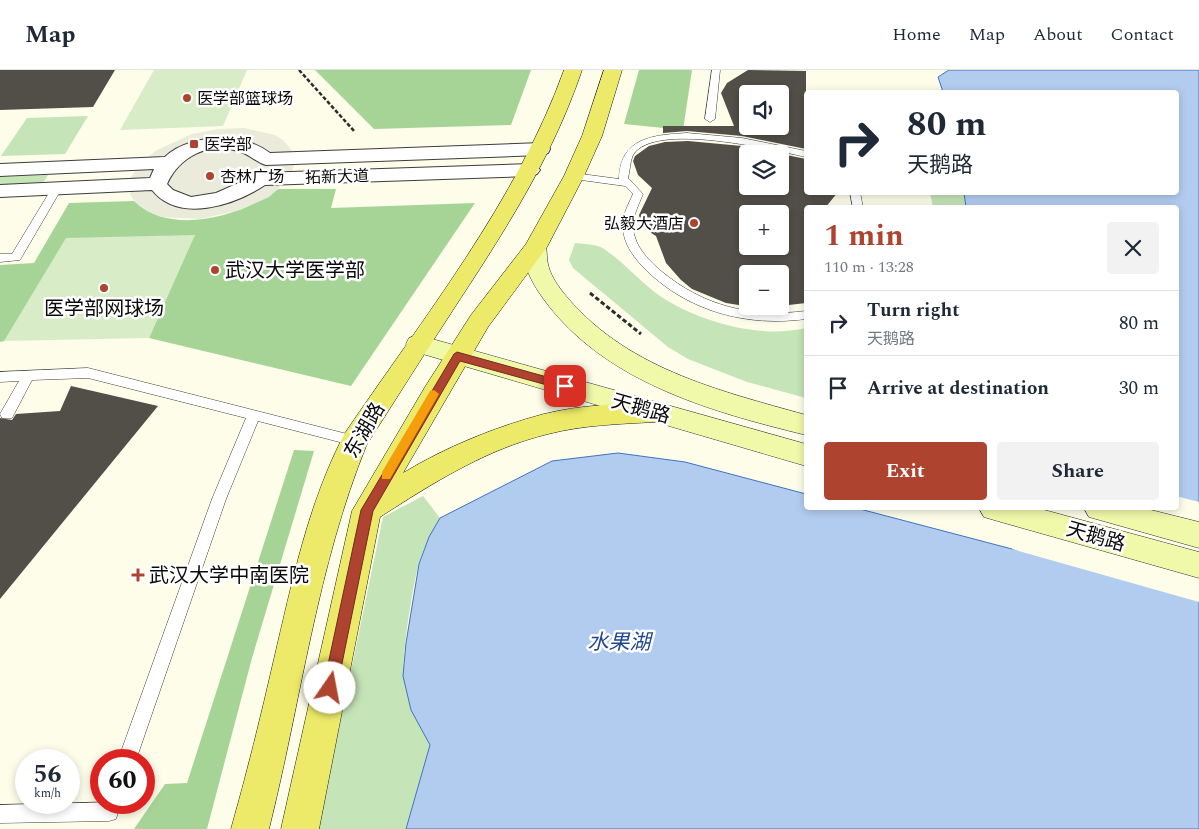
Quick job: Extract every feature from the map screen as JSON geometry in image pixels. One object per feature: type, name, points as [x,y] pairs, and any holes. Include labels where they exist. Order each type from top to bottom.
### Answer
[{"type":"main road","name":"东湖路","points":[[250,829],[271,751],[316,545],[337,480],[355,441],[502,219],[530,170],[555,120],[573,70]]},
{"type":"main road","name":"东湖路","points":[[300,829],[367,510],[479,321],[536,247],[574,176],[592,136],[613,70]]},
{"type":"main road","name":"天鹅路","points":[[536,247],[537,267],[549,288],[566,311],[589,332],[646,372],[682,387],[804,424]]},
{"type":"main road","name":"天鹅路","points":[[418,344],[804,454]]},
{"type":"main road","points":[[367,510],[428,472],[466,452],[545,424],[591,416],[654,412]]},
{"type":"main road","name":"天鹅路","points":[[1004,510],[1199,566]]},
{"type":"main road","name":"天鹅路","points":[[1106,510],[1199,535]]},
{"type":"street","name":"拓新大道","points":[[0,170],[168,164],[193,149],[220,143],[244,145],[257,150],[266,159],[541,149]]},
{"type":"street","points":[[0,190],[157,184],[162,170],[168,164]]},
{"type":"street","name":"拓新大道","points":[[157,184],[160,190],[168,197],[196,202],[231,196],[261,179],[530,170]]},
{"type":"lane","points":[[710,119],[716,70]]},
{"type":"lane","points":[[804,154],[714,138],[660,138],[637,145],[630,153],[623,178],[638,194],[628,221],[628,232],[632,243],[649,266],[678,291],[696,301],[737,314],[775,318],[804,315]]},
{"type":"lane","points":[[574,176],[627,183]]},
{"type":"lane","points":[[0,258],[16,257],[57,188]]},
{"type":"lane","points":[[0,377],[88,373],[355,441]]},
{"type":"lane","points":[[7,414],[28,376]]},
{"type":"lane","points":[[131,749],[219,499],[254,414]]},
{"type":"lane","points":[[0,814],[90,812]]},
{"type":"path","points":[[299,70],[376,155]]},
{"type":"path","points":[[589,292],[648,340]]},
{"type":"green space","name":"医学部篮球场","points":[[154,70],[247,70],[223,126],[120,130]]},
{"type":"green space","points":[[315,70],[531,70],[511,125],[374,129]]},
{"type":"green space","points":[[639,70],[692,70],[683,130],[624,124]]},
{"type":"green space","points":[[88,116],[65,154],[1,156],[27,118]]},
{"type":"green space","points":[[48,175],[43,183],[0,185],[0,177]]},
{"type":"green space","points":[[278,189],[336,189],[331,208],[475,203],[351,386],[149,338],[194,235],[0,342],[0,265],[34,263],[69,203],[134,201],[149,212],[167,218],[186,220],[206,219],[246,207]]},
{"type":"green space","points":[[930,195],[964,195],[966,205],[933,205]]},
{"type":"green space","name":"医学部网球场","points":[[195,235],[149,338],[4,341],[66,238]]},
{"type":"green space","points":[[575,243],[601,247],[660,296],[693,314],[730,326],[750,330],[788,331],[804,328],[804,397],[747,382],[688,359],[668,347],[573,268],[569,260]]},
{"type":"green space","points":[[294,450],[314,451],[252,658],[207,829],[134,829],[144,814],[155,814],[155,799],[165,784],[187,783]]},
{"type":"green space","points":[[423,496],[440,518],[419,563],[408,620],[404,654],[404,678],[410,704],[430,745],[406,829],[318,829],[383,517]]},
{"type":"shaded area","name":"杏林广场","points":[[244,128],[275,135],[283,140],[293,152],[294,166],[291,174],[269,197],[240,210],[200,219],[161,217],[147,211],[134,201],[130,194],[130,179],[139,164],[157,150],[192,134],[218,129]]},
{"type":"water","name":"水果湖","points":[[949,70],[1199,70],[1199,829],[406,829],[430,745],[411,710],[403,676],[406,643],[419,564],[429,537],[440,518],[552,461],[618,453],[685,462],[804,493],[804,510],[864,510],[1012,549],[1036,553],[1170,510],[1179,510],[1179,205],[966,205],[964,195],[1179,195],[1179,90],[942,90],[938,77]]},
{"type":"pier","points":[[1179,497],[1199,502],[1199,602],[1012,549],[1012,546],[1036,550],[1048,546],[1061,510],[1179,510]]},
{"type":"building","points":[[0,70],[115,70],[93,107],[0,110]]},
{"type":"building","points":[[748,70],[806,71],[806,90],[804,90],[804,149],[742,136],[687,131],[663,133],[663,126],[734,126],[721,93],[727,83]]},
{"type":"building","name":"弘毅大酒店","points":[[688,141],[739,146],[739,195],[789,195],[789,156],[804,159],[804,195],[836,195],[827,205],[804,205],[804,303],[789,305],[789,265],[739,265],[739,305],[726,303],[692,289],[681,280],[666,263],[656,236],[648,231],[640,220],[639,215],[652,188],[638,175],[633,161],[635,156],[649,146],[665,142]]},
{"type":"building","points":[[71,386],[158,406],[0,599],[0,418],[12,420],[16,414],[60,411]]},
{"type":"slow traffic","points":[[386,475],[434,394]]},
{"type":"place","name":"医学部篮球场","points":[[187,98]]},
{"type":"place","name":"医学部","points":[[194,144]]},
{"type":"place","name":"杏林广场","points":[[210,176]]},
{"type":"place","name":"弘毅大酒店","points":[[694,223]]},
{"type":"place","name":"武汉大学医学部","points":[[215,270]]},
{"type":"place","name":"医学部网球场","points":[[104,288]]},
{"type":"place","name":"武汉大学中南医院","points":[[138,575]]},
{"type":"route","points":[[330,688],[367,510],[457,356],[565,386]]}]
